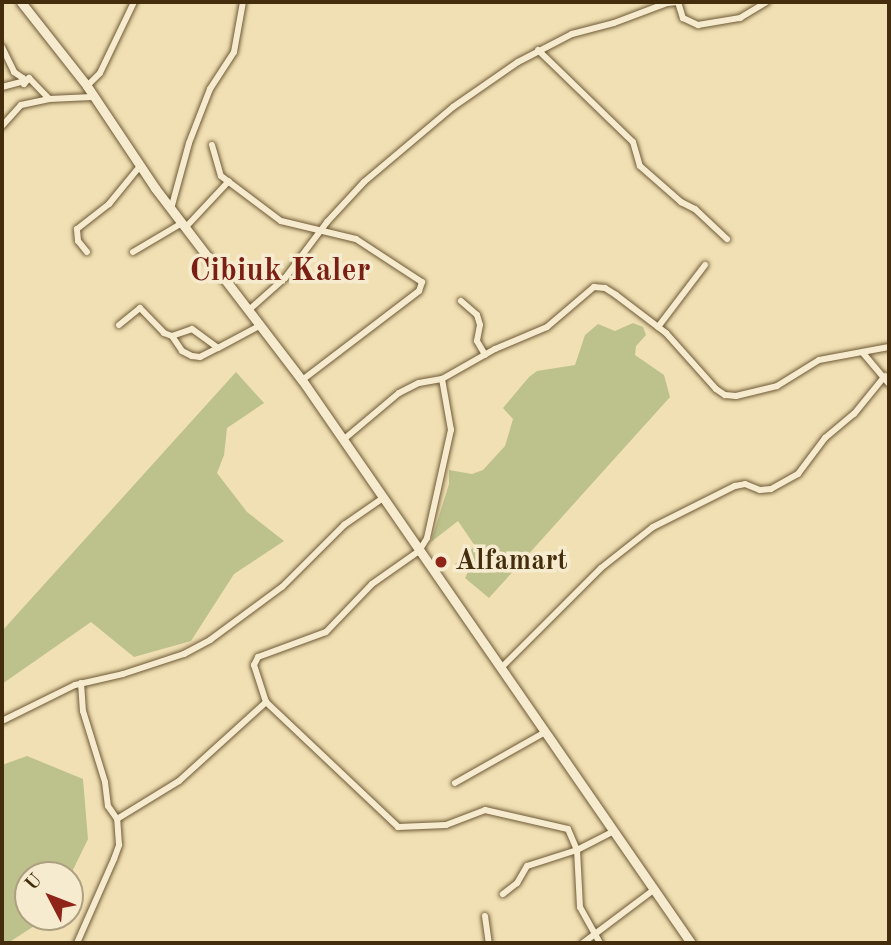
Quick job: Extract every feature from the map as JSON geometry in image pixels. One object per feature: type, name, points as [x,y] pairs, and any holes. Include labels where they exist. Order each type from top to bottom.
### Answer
[{"type":"main road","points":[[21,2],[87,86],[171,209],[302,380],[691,943]]},
{"type":"street","points":[[87,86],[100,73],[134,2]]},
{"type":"street","points":[[171,209],[189,143],[210,89],[234,52],[243,2]]},
{"type":"street","points":[[250,309],[285,278],[321,230],[364,182],[409,142],[477,89],[538,50],[572,34],[614,23],[667,3],[678,2],[683,18],[698,25],[740,18],[767,2]]},
{"type":"street","points":[[2,47],[14,72],[24,84],[29,78],[49,99]]},
{"type":"street","points":[[538,50],[633,142],[641,168],[681,202],[695,209],[727,239]]},
{"type":"street","points":[[2,87],[24,81]]},
{"type":"street","points":[[2,126],[21,105],[49,99],[92,97]]},
{"type":"street","points":[[212,145],[221,176],[285,223],[321,230],[369,245],[419,280],[422,286],[419,292],[302,380]]},
{"type":"street","points":[[87,252],[78,241],[77,229],[109,205],[140,166]]},
{"type":"street","points":[[133,252],[184,225],[229,181]]},
{"type":"street","points":[[658,327],[705,265]]},
{"type":"street","points":[[343,440],[399,393],[419,383],[442,379],[485,355],[547,327],[594,286],[606,288],[658,327],[681,346],[716,390],[731,396],[785,382],[819,360],[889,347]]},
{"type":"street","points":[[460,301],[477,314],[477,341],[485,355]]},
{"type":"street","points":[[119,325],[140,308],[163,332],[172,336],[182,351],[200,358],[261,325]]},
{"type":"street","points":[[172,336],[192,329],[218,348]]},
{"type":"street","points":[[863,353],[889,384]]},
{"type":"street","points":[[500,668],[601,568],[660,522],[735,486],[745,484],[771,489],[798,474],[825,438],[854,414],[885,376]]},
{"type":"street","points":[[442,379],[451,430],[427,538],[419,551],[372,584],[326,632],[258,657],[254,664],[266,702],[398,827],[446,825],[478,811],[489,810],[563,826],[570,832],[577,850],[580,907],[600,943]]},
{"type":"street","points":[[2,721],[81,683],[122,674],[184,653],[210,640],[282,587],[344,525],[383,498]]},
{"type":"street","points":[[77,943],[119,845],[117,819],[108,806],[105,782],[83,711],[81,683]]},
{"type":"street","points":[[117,819],[185,776],[266,702]]},
{"type":"street","points":[[455,783],[545,732]]},
{"type":"street","points":[[503,894],[517,883],[527,866],[577,850],[614,831]]},
{"type":"street","points":[[583,943],[655,889]]},
{"type":"street","points":[[485,916],[489,943]]},
{"type":"green space","points":[[633,323],[643,327],[646,335],[636,346],[635,355],[664,375],[670,397],[489,598],[465,578],[468,572],[463,566],[459,569],[454,565],[475,546],[458,521],[431,542],[449,484],[449,470],[472,474],[483,470],[505,446],[513,419],[503,408],[529,377],[537,371],[575,365],[585,335],[598,324],[615,331]]},
{"type":"green space","points":[[236,372],[264,403],[227,428],[224,455],[217,473],[247,512],[284,541],[234,574],[191,641],[134,657],[91,622],[2,684],[2,631]]},
{"type":"green space","points":[[27,756],[83,779],[88,839],[77,861],[14,861],[14,931],[26,931],[8,943],[2,943],[2,765]]},
{"type":"place","name":"Alfamart","points":[[441,562]]},
{"type":"district","name":"Cibiuk Kaler","points":[[280,272]]}]
